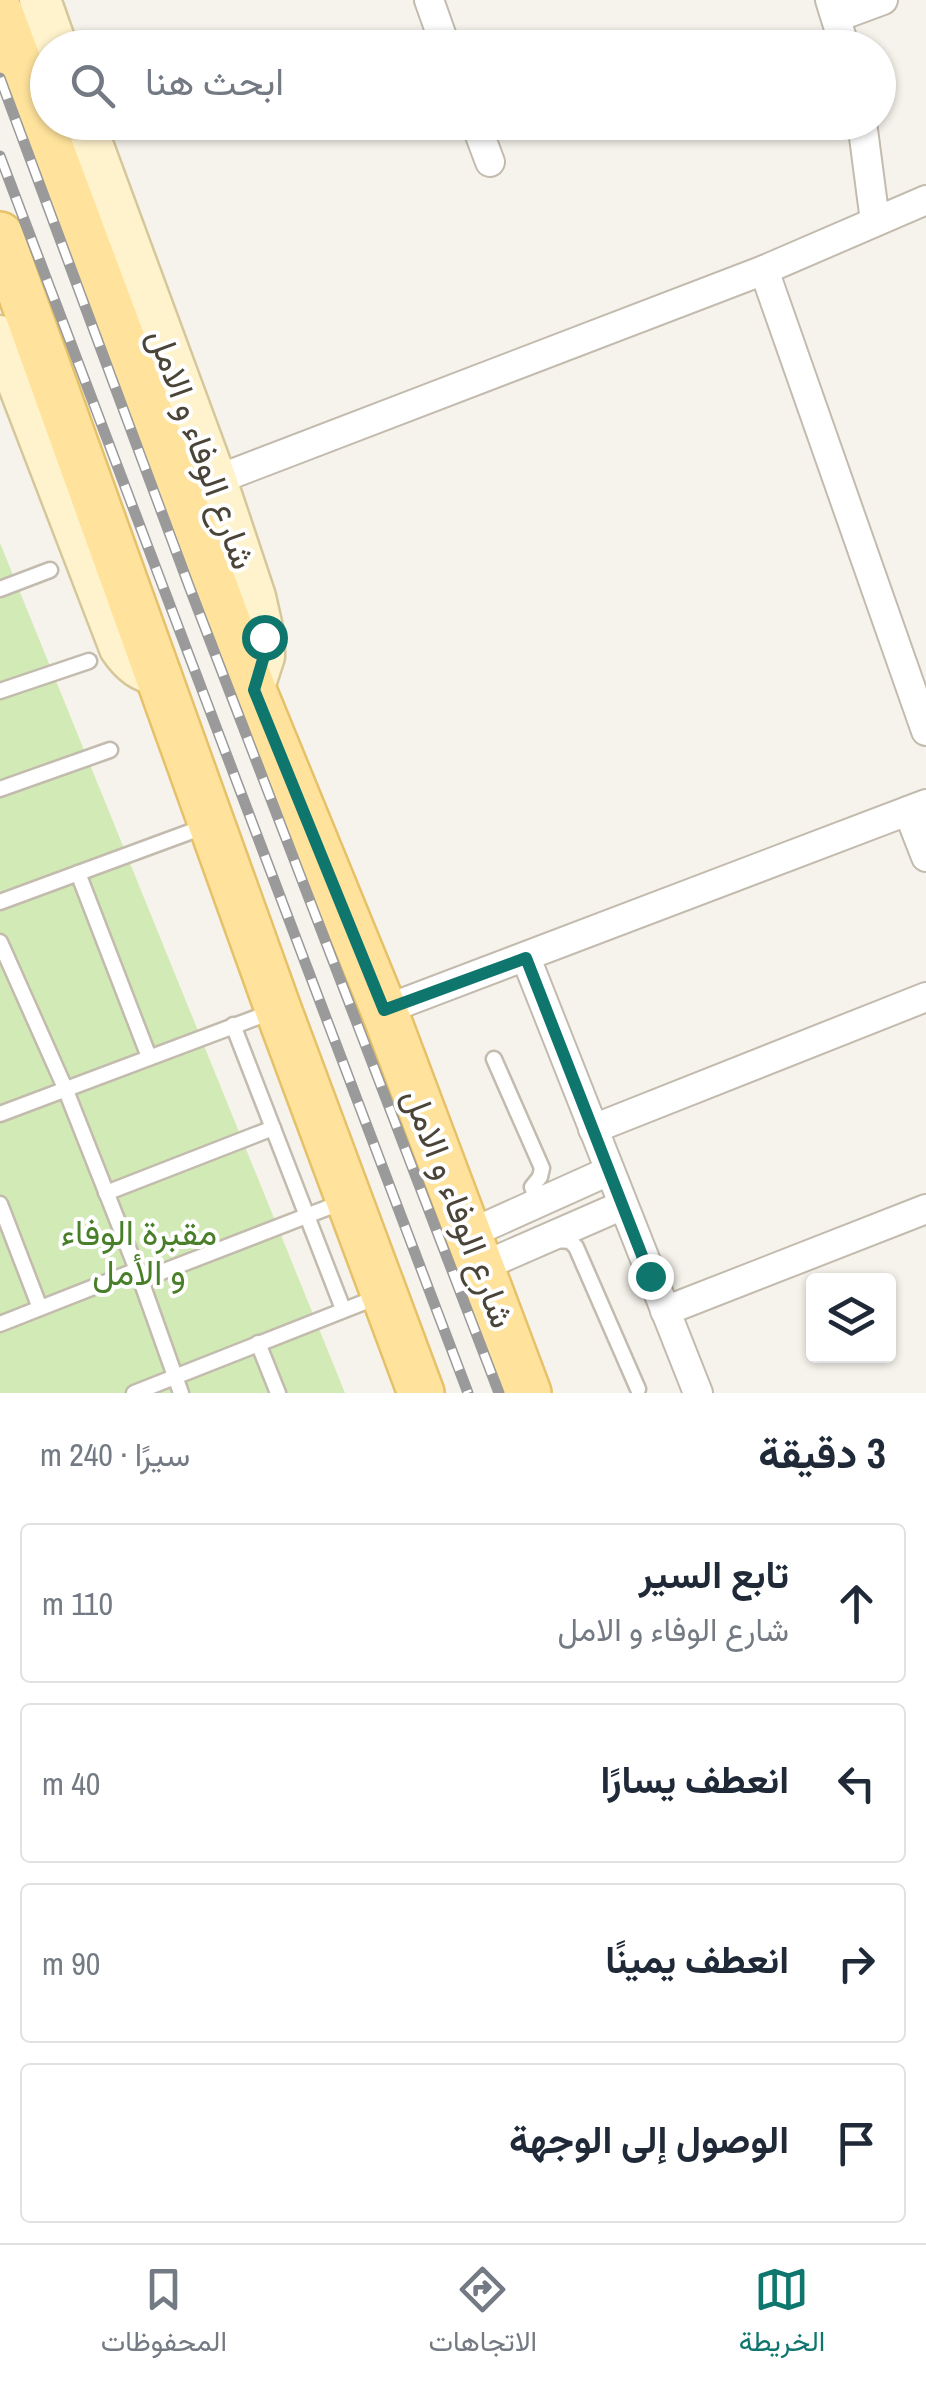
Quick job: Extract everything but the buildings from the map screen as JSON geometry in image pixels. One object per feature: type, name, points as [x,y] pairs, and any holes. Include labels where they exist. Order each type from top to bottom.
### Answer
[{"type":"main road","points":[[0,13],[30,93]]},
{"type":"main road","points":[[48,140],[254,690]]},
{"type":"main road","points":[[0,235],[278,1010],[327,1208],[363,1302],[421,1393]]},
{"type":"main road","name":"شارع الوفاء و الامل","points":[[254,690],[384,1010],[528,1393]]},
{"type":"street","points":[[40,0],[51,30]]},
{"type":"street","points":[[429,0],[440,30]]},
{"type":"street","points":[[834,9],[883,0]]},
{"type":"street","name":"شارع الوفاء و الامل","points":[[91,140],[255,597],[264,656],[254,690]]},
{"type":"street","points":[[482,140],[490,162]]},
{"type":"street","points":[[864,140],[874,221]]},
{"type":"street","points":[[216,480],[764,270],[926,200]]},
{"type":"street","points":[[764,270],[926,731]]},
{"type":"street","points":[[0,336],[120,648],[130,663],[160,676]]},
{"type":"street","points":[[384,1010],[917,807],[926,857]]},
{"type":"street","points":[[526,958],[698,1393]]},
{"type":"street","points":[[593,1129],[926,997]]},
{"type":"street","points":[[475,1250],[544,1200],[610,1171]]},
{"type":"street","points":[[544,1200],[559,1233]]},
{"type":"street","points":[[475,1250],[559,1233],[623,1205]]},
{"type":"street","points":[[664,1312],[926,1209]]},
{"type":"lane","points":[[0,589],[50,570]]},
{"type":"lane","points":[[0,691],[90,661]]},
{"type":"lane","points":[[0,789],[110,750]]},
{"type":"lane","points":[[0,902],[214,824]]},
{"type":"lane","points":[[78,873],[149,1057]]},
{"type":"lane","points":[[0,942],[65,1088],[181,1393]]},
{"type":"lane","points":[[0,1114],[278,1010]]},
{"type":"lane","points":[[0,1324],[327,1208],[273,1128],[233,1025]]},
{"type":"lane","points":[[494,1060],[542,1168],[532,1186],[544,1200]]},
{"type":"lane","points":[[106,1193],[273,1128]]},
{"type":"lane","points":[[0,1204],[40,1308]]},
{"type":"lane","points":[[559,1233],[557,1242],[570,1242],[576,1247],[638,1389]]},
{"type":"lane","points":[[134,1393],[363,1302]]},
{"type":"lane","points":[[258,1343],[278,1393]]},
{"type":"green space","name":"مقبرة الوفاء و الأمل","points":[[0,543],[345,1393],[0,1393]]},
{"type":"railway","points":[[0,78],[189,586],[499,1393]]},
{"type":"railway","points":[[0,156],[468,1393]]},
{"type":"route","points":[[264,637],[264,656],[254,690],[384,1010],[526,958],[650,1276]]}]
